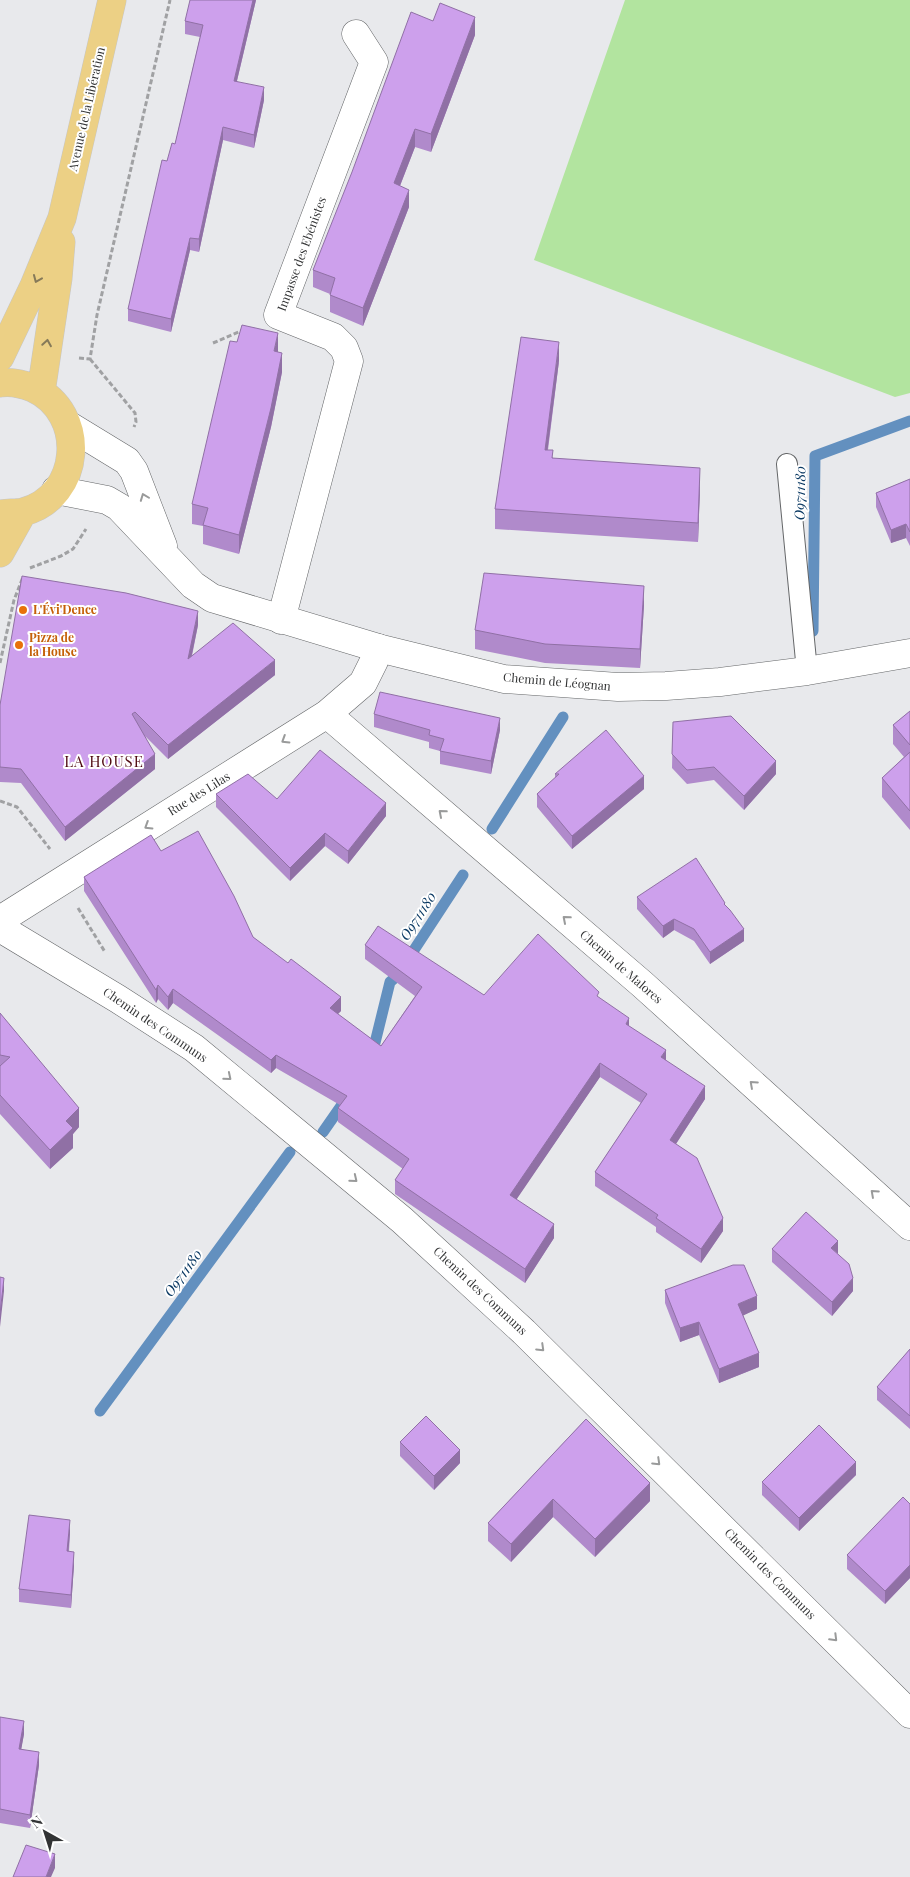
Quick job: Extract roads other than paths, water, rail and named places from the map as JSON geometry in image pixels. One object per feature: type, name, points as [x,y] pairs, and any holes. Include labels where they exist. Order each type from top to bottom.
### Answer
[{"type":"main road","name":"Avenue de la Libération","points":[[40,392],[58,278],[62,218],[112,0]]},
{"type":"main road","name":"Avenue de la Libération","points":[[0,357],[34,286],[62,218]]},
{"type":"main road","points":[[0,383],[23,384],[40,392],[52,401],[68,425],[72,452],[70,466],[56,490],[47,500],[11,513],[0,553]]},
{"type":"street","name":"Impasse des Ebénistes","points":[[281,620],[348,361],[344,348],[333,337],[278,315],[374,62],[356,34]]},
{"type":"street","name":"Chemin de Léognan","points":[[68,425],[127,461],[134,471],[168,559]]},
{"type":"street","name":"Chemin de Léognan","points":[[56,490],[107,500],[119,507],[193,585],[212,598],[378,648],[504,679],[618,687],[720,682],[807,671],[910,653]]},
{"type":"street","name":"Rue des Lilas","points":[[0,920],[327,714],[363,683],[378,648]]},
{"type":"street","name":"Chemin de Malores","points":[[327,714],[642,984],[910,1226]]},
{"type":"street","name":"Chemin des Communs","points":[[0,928],[194,1048],[402,1220],[524,1332],[910,1714]]},
{"type":"lane","points":[[787,464],[807,671]]},
{"type":"waterway","name":"O9711180","points":[[813,631],[815,456],[910,421]]},
{"type":"waterway","name":"O9711180","points":[[492,829],[563,717]]},
{"type":"waterway","name":"O9711180","points":[[372,1055],[390,982],[397,976],[463,875]]},
{"type":"waterway","name":"O9711180","points":[[323,1132],[346,1099]]},
{"type":"waterway","name":"O9711180","points":[[100,1411],[290,1152]]},
{"type":"place","name":"L'Évi'Dence","points":[[23,610]]},
{"type":"place","name":"Pizza de la House","points":[[19,645]]},
{"type":"district","name":"LA HOUSE","points":[[104,762]]}]
